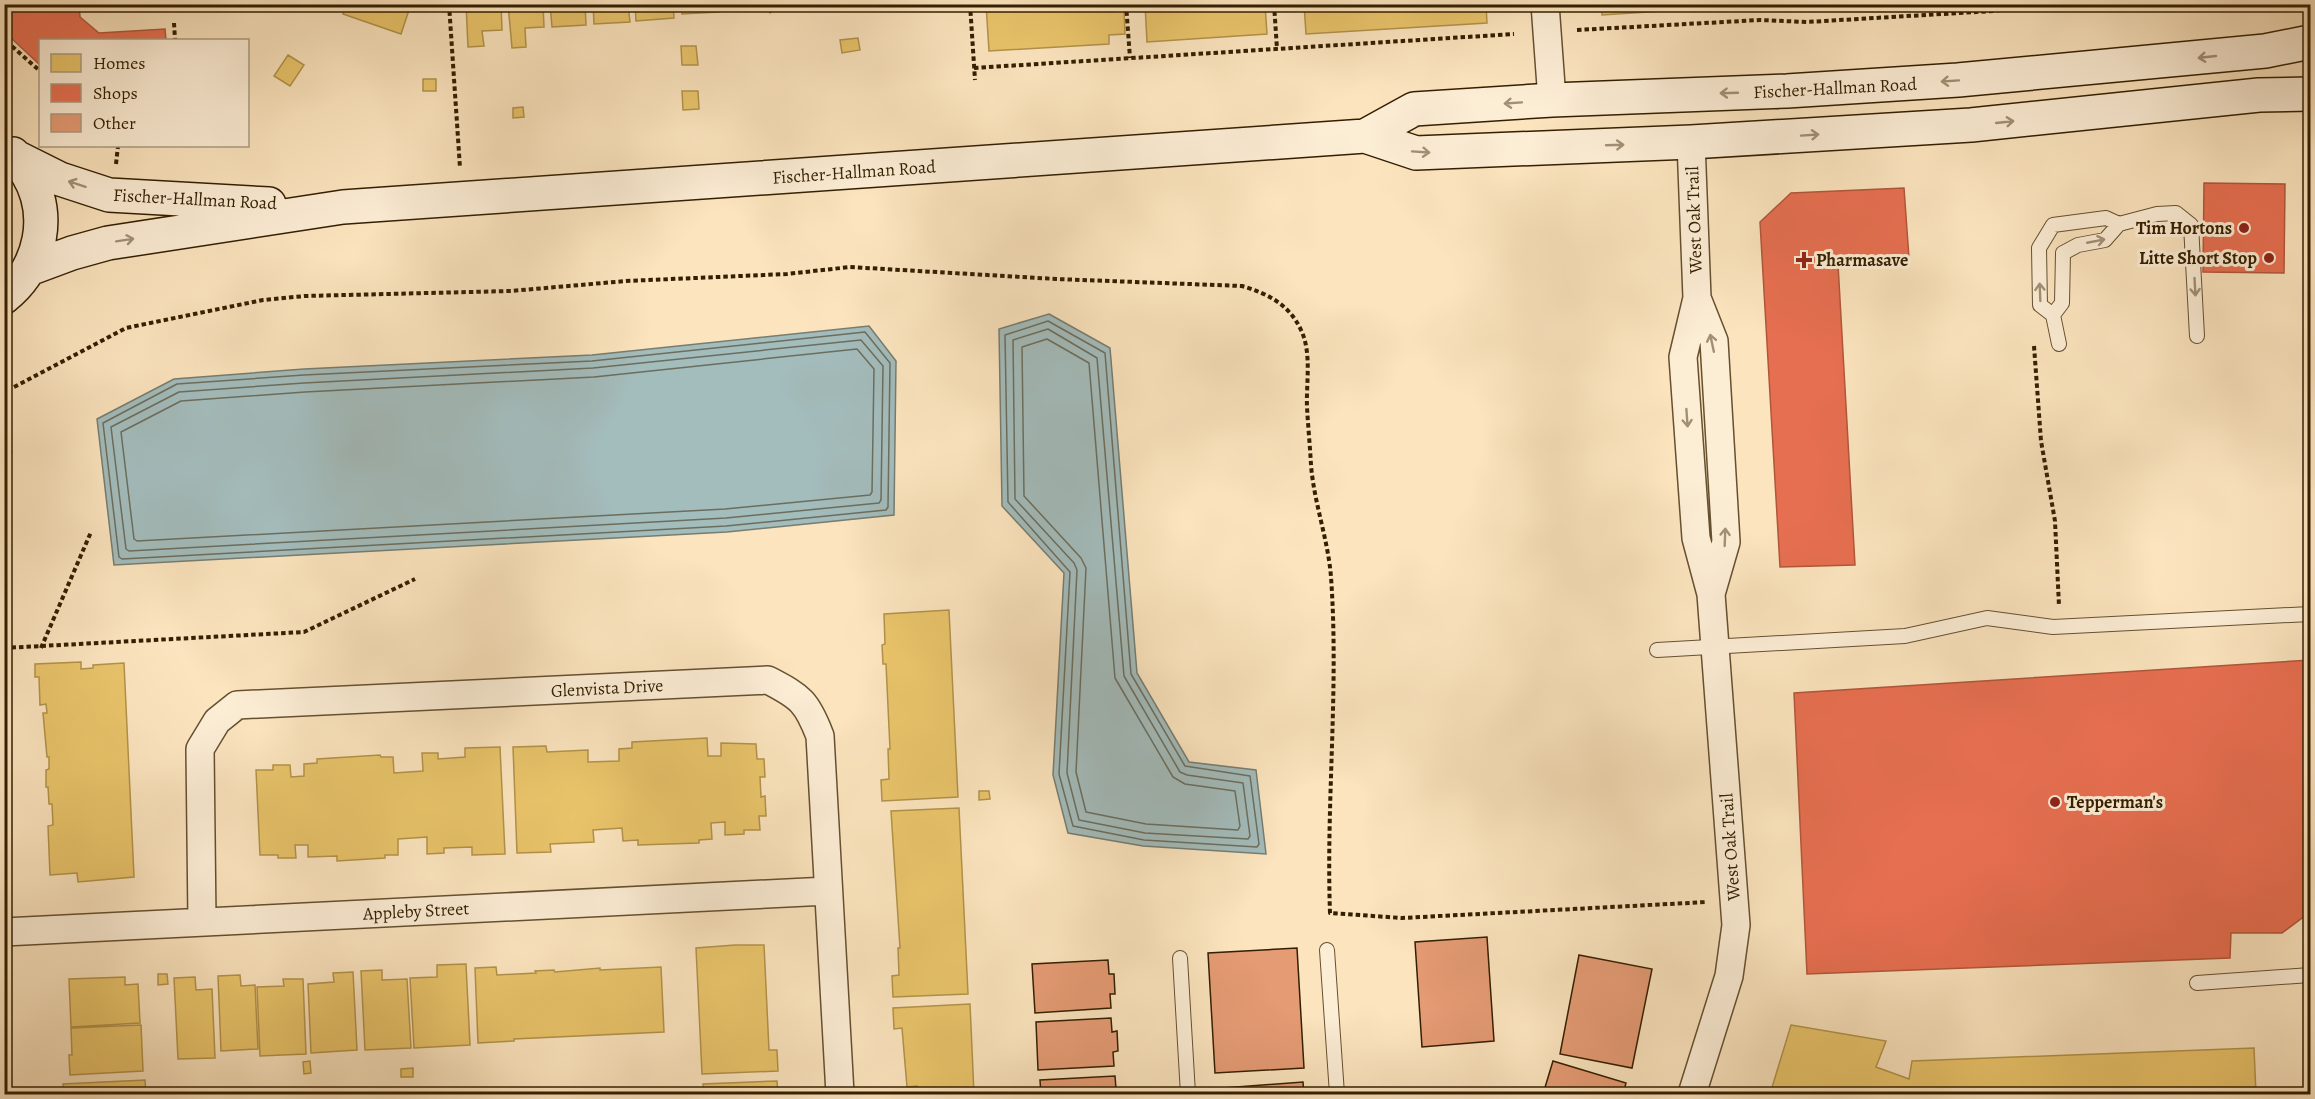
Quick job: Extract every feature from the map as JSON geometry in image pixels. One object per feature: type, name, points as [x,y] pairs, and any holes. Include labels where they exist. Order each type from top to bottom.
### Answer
[{"type":"main road","name":"Fischer-Hallman Road","points":[[1365,136],[1414,109],[1552,100],[1787,91],[1982,78],[2254,52],[2310,42]]},
{"type":"main road","points":[[1691,142],[1717,122],[1762,119],[1787,91]]},
{"type":"main road","name":"Fischer-Hallman Road","points":[[13,291],[72,253],[108,243],[343,207],[1365,136],[1416,153],[1691,142],[1971,125],[2259,94],[2310,94]]},
{"type":"main road","name":"Fischer-Hallman Road","points":[[11,153],[60,179],[109,195],[343,207]]},
{"type":"main road","points":[[11,153],[34,185],[41,213],[40,237],[13,291]]},
{"type":"street","points":[[1545,4],[1552,100]]},
{"type":"street","name":"West Oak Trail","points":[[1691,142],[1697,298],[1714,341],[1726,542],[1712,594],[1735,939],[1731,964],[1692,1095]]},
{"type":"street","name":"Glenvista Drive","points":[[202,921],[200,749],[218,721],[237,705],[768,680],[790,692],[810,709],[820,736],[840,1095]]},
{"type":"street","name":"Appleby Street","points":[[4,932],[827,891]]},
{"type":"lane","points":[[2053,315],[2062,303],[2064,253],[2078,245],[2105,240],[2119,224],[2157,214],[2176,213],[2191,225],[2197,336]]},
{"type":"lane","points":[[2059,344],[2053,315],[2040,305],[2039,248],[2053,225],[2106,218],[2119,224]]},
{"type":"lane","points":[[1656,650],[1905,636],[1987,618],[2060,627],[2310,614]]},
{"type":"lane","points":[[1327,950],[1337,1095]]},
{"type":"lane","points":[[1180,958],[1188,1095]]},
{"type":"lane","points":[[2197,982],[2310,975]]},
{"type":"path","points":[[5,4],[6,41],[39,70]]},
{"type":"path","points":[[448,4],[455,123],[463,200]]},
{"type":"path","points":[[970,4],[975,80]]},
{"type":"path","points":[[1126,4],[1130,58]]},
{"type":"path","points":[[1274,4],[1277,49]]},
{"type":"path","points":[[1577,30],[1760,20],[1818,21],[1993,11],[2055,4]]},
{"type":"path","points":[[174,23],[175,39]]},
{"type":"path","points":[[974,68],[1514,34]]},
{"type":"path","points":[[116,171],[118,147]]},
{"type":"path","points":[[14,387],[126,328],[263,300],[305,296],[511,291],[626,280],[787,274],[850,267],[1056,279],[1242,286],[1266,293],[1288,309],[1302,331],[1307,356],[1307,405],[1312,486],[1331,574],[1334,662],[1328,848],[1330,913],[1402,918],[1734,900]]},
{"type":"path","points":[[2034,345],[2041,441],[2055,521],[2060,627]]},
{"type":"path","points":[[4,460],[12,449]]},
{"type":"path","points":[[41,648],[91,532]]},
{"type":"path","points":[[4,648],[41,648],[304,632],[415,579]]},
{"type":"green space","points":[[2174,4],[2262,5],[2250,9]]},
{"type":"water","points":[[1049,314],[1110,348],[1137,673],[1189,762],[1256,770],[1266,854],[1143,846],[1068,833],[1053,775],[1064,573],[1002,506],[999,329]]},
{"type":"water","points":[[869,326],[896,361],[894,515],[727,532],[114,565],[97,419],[174,379],[304,369],[592,355]]},
{"type":"building: Homes","points":[[346,4],[411,4],[401,34],[343,14]]},
{"type":"building: Homes","points":[[466,4],[501,4],[502,30],[482,31],[484,46],[468,47]]},
{"type":"building: Homes","points":[[508,4],[543,4],[544,27],[525,28],[526,47],[512,48]]},
{"type":"building: Homes","points":[[550,4],[585,4],[586,25],[552,27]]},
{"type":"building: Homes","points":[[593,4],[628,4],[630,22],[594,24]]},
{"type":"building: Homes","points":[[635,4],[673,4],[674,18],[636,21]]},
{"type":"building: Homes","points":[[681,4],[718,4],[719,12],[682,14]]},
{"type":"building: Homes","points":[[765,4],[783,4],[770,13]]},
{"type":"building: Homes","points":[[986,4],[1107,4],[1108,12],[1124,11],[1125,34],[1109,35],[1109,44],[989,51]]},
{"type":"building: Homes","points":[[1145,4],[1265,4],[1267,34],[1147,42]]},
{"type":"building: Homes","points":[[1304,4],[1486,4],[1487,23],[1306,34]]},
{"type":"building: Homes","points":[[1602,4],[1773,4],[1602,15]]},
{"type":"building: Homes","points":[[858,38],[860,50],[842,53],[840,40]]},
{"type":"building: Homes","points":[[681,46],[696,46],[698,65],[682,65]]},
{"type":"building: Homes","points":[[288,55],[304,65],[290,86],[274,76]]},
{"type":"building: Homes","points":[[423,79],[436,79],[436,91],[423,91]]},
{"type":"building: Homes","points":[[682,91],[698,91],[699,109],[683,110]]},
{"type":"building: Homes","points":[[523,107],[524,117],[513,118],[513,108]]},
{"type":"building: Homes","points":[[949,610],[958,797],[882,801],[881,780],[889,779],[888,749],[890,749],[886,664],[883,664],[882,645],[885,644],[884,614]]},
{"type":"building: Homes","points":[[81,662],[81,669],[93,668],[93,665],[124,663],[134,877],[78,882],[77,873],[50,875],[48,826],[53,825],[52,804],[49,804],[48,787],[46,787],[49,757],[47,757],[43,713],[47,713],[46,704],[40,705],[39,677],[35,677],[35,664]]},
{"type":"building: Homes","points":[[707,738],[708,756],[721,756],[721,743],[756,744],[757,759],[764,759],[765,777],[760,777],[761,797],[765,796],[766,816],[759,816],[760,830],[744,830],[744,834],[725,835],[725,822],[711,823],[712,839],[699,840],[699,843],[638,845],[638,840],[623,841],[622,828],[593,830],[594,842],[550,844],[551,852],[517,853],[513,747],[546,746],[547,752],[588,750],[588,762],[619,761],[619,749],[632,748],[632,742]]},
{"type":"building: Homes","points":[[500,747],[505,854],[472,855],[472,847],[444,848],[444,853],[427,854],[427,837],[398,839],[398,855],[385,855],[385,858],[337,861],[337,856],[308,857],[308,845],[295,845],[296,858],[260,855],[256,770],[273,770],[273,765],[290,765],[291,777],[304,776],[304,764],[317,763],[317,759],[380,755],[381,757],[393,757],[394,773],[423,771],[422,753],[438,753],[438,759],[465,757],[465,748]]},
{"type":"building: Homes","points":[[979,791],[989,791],[990,799],[979,800]]},
{"type":"building: Homes","points":[[959,808],[968,994],[893,997],[892,976],[899,975],[898,948],[900,948],[891,811]]},
{"type":"building: Homes","points":[[764,945],[769,1050],[777,1050],[778,1071],[702,1074],[696,948]]},
{"type":"building: Homes","points":[[466,964],[470,1045],[414,1048],[410,978],[437,977],[437,965]]},
{"type":"building: Homes","points":[[496,967],[497,975],[554,970],[555,972],[600,968],[600,970],[661,967],[664,1032],[514,1039],[514,1041],[478,1043],[475,968]]},
{"type":"building: Homes","points":[[382,970],[382,980],[407,979],[411,1048],[365,1050],[361,971]]},
{"type":"building: Homes","points":[[353,972],[357,1050],[311,1053],[308,984],[334,982],[333,973]]},
{"type":"building: Homes","points":[[158,974],[167,974],[168,984],[158,985]]},
{"type":"building: Homes","points":[[240,975],[241,986],[255,985],[258,1049],[221,1051],[218,976]]},
{"type":"building: Homes","points":[[125,977],[125,985],[138,984],[140,1023],[71,1027],[69,979]]},
{"type":"building: Homes","points":[[195,977],[196,990],[212,989],[215,1058],[178,1059],[174,978]]},
{"type":"building: Homes","points":[[283,979],[303,979],[306,1054],[260,1056],[257,987],[284,986]]},
{"type":"building: Homes","points":[[970,1004],[974,1094],[918,1094],[917,1086],[907,1087],[902,1028],[894,1029],[893,1008]]},
{"type":"building: Homes","points":[[141,1025],[143,1071],[70,1075],[71,1028]]},
{"type":"building: Homes","points":[[1791,1025],[1886,1041],[1876,1067],[1909,1079],[1912,1061],[2254,1048],[2256,1094],[1770,1094]]},
{"type":"building: Homes","points":[[310,1061],[311,1073],[304,1074],[303,1062]]},
{"type":"building: Homes","points":[[413,1068],[413,1077],[401,1077],[401,1069]]},
{"type":"building: Homes","points":[[145,1080],[146,1094],[64,1094],[63,1084]]},
{"type":"building: Homes","points":[[777,1081],[778,1094],[704,1094],[703,1084]]},
{"type":"building: Shops","points":[[8,4],[79,4],[80,17],[99,33],[165,29],[166,39],[39,39],[39,64],[10,37]]},
{"type":"building: Shops","name":"Tim Hortons","points":[[2204,183],[2285,184],[2284,273],[2203,272]]},
{"type":"building: Shops","points":[[1904,188],[1909,258],[1838,264],[1855,565],[1780,567],[1760,222],[1791,193]]},
{"type":"building: Shops","name":"Tepperman's","points":[[2310,660],[2310,912],[2282,933],[2231,933],[2230,958],[1807,974],[1794,693]]},
{"type":"building: Other","points":[[1487,937],[1494,1041],[1422,1047],[1415,942]]},
{"type":"building: Other","points":[[1297,948],[1304,1068],[1215,1073],[1208,953]]},
{"type":"building: Other","points":[[1579,955],[1652,969],[1632,1068],[1560,1054]]},
{"type":"building: Other","points":[[1108,960],[1109,974],[1114,974],[1115,994],[1110,994],[1111,1008],[1035,1013],[1032,964]]},
{"type":"building: Other","points":[[1111,1018],[1112,1032],[1117,1031],[1118,1051],[1113,1052],[1114,1066],[1038,1070],[1036,1022]]},
{"type":"building: Other","points":[[1553,1061],[1626,1083],[1623,1094],[1543,1094]]},
{"type":"building: Other","points":[[1115,1076],[1116,1089],[1121,1090],[1121,1094],[1041,1094],[1040,1080]]},
{"type":"building: Other","points":[[1303,1082],[1304,1094],[1211,1094],[1211,1089]]},
{"type":"place","name":"Tim Hortons","points":[[2244,228]]},
{"type":"place","name":"Litte Short Stop","points":[[2269,258]]},
{"type":"place","name":"Pharmasave","points":[[1804,260]]},
{"type":"place","name":"Tepperman's","points":[[2055,802]]}]
